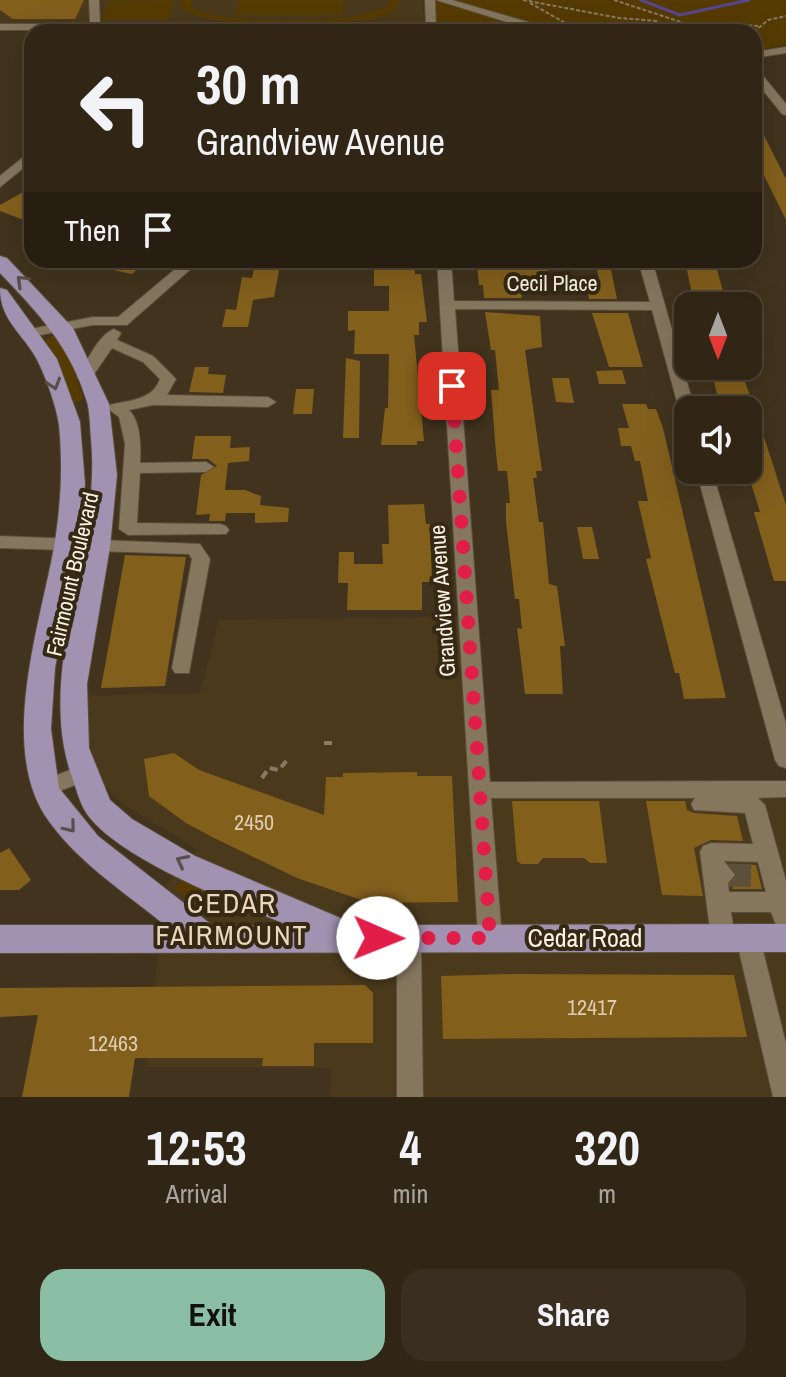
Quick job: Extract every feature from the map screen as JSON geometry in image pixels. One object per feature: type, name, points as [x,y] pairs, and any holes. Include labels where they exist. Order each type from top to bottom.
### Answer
[{"type":"main road","name":"Fairmount Boulevard","points":[[0,262],[34,293],[60,326],[104,409],[95,465],[65,542],[19,681],[26,744],[44,789],[87,846],[204,937]]},
{"type":"main road","name":"Fairmount Boulevard","points":[[0,294],[30,333],[52,376],[61,415],[65,542],[50,686],[56,731],[75,776],[97,806],[142,839],[266,903],[355,938]]},
{"type":"main road","points":[[61,415],[104,409]]},
{"type":"main road","name":"Cedar Road","points":[[0,939],[786,938]]},
{"type":"street","points":[[91,24],[94,0]]},
{"type":"street","points":[[430,0],[431,24]]},
{"type":"street","points":[[441,0],[526,24]]},
{"type":"street","points":[[0,27],[24,28]]},
{"type":"street","points":[[762,54],[786,50]]},
{"type":"street","points":[[762,82],[786,112]]},
{"type":"street","points":[[0,183],[24,161]]},
{"type":"street","points":[[85,377],[122,322],[185,268]]},
{"type":"street","name":"Grandview Avenue","points":[[444,268],[490,938]]},
{"type":"street","points":[[647,268],[683,396]]},
{"type":"street","name":"Cecil Place","points":[[446,305],[658,306]]},
{"type":"street","points":[[30,333],[60,326],[122,322]]},
{"type":"street","points":[[107,342],[137,350],[160,368],[168,379],[164,390],[153,400]]},
{"type":"street","points":[[104,409],[153,400],[268,402]]},
{"type":"street","points":[[104,409],[126,415],[131,427],[134,468],[129,530],[220,530]]},
{"type":"street","points":[[134,468],[206,467]]},
{"type":"street","points":[[708,484],[786,760]]},
{"type":"street","points":[[0,542],[186,546],[198,552],[201,559],[182,668]]},
{"type":"street","points":[[44,789],[75,776]]},
{"type":"street","points":[[480,790],[786,789]]},
{"type":"street","points":[[702,804],[754,805],[784,912],[720,902]]},
{"type":"street","points":[[773,870],[711,852],[721,875],[720,902],[736,938],[786,1097]]},
{"type":"street","points":[[409,939],[410,1097]]},
{"type":"path","points":[[523,0],[619,18],[688,24]]},
{"type":"path","points":[[523,0],[567,24]]},
{"type":"path","points":[[614,0],[663,21]]},
{"type":"path","points":[[762,25],[786,16]]},
{"type":"path","points":[[324,743],[332,743]]},
{"type":"path","points":[[262,778],[269,768],[279,770],[287,760]]},
{"type":"shaded area","points":[[0,0],[422,0],[425,24],[24,24],[0,25]]},
{"type":"shaded area","points":[[174,0],[168,20],[102,20],[110,1]]},
{"type":"shaded area","points":[[182,0],[192,0],[191,7],[205,13],[262,20],[331,19],[382,9],[391,0],[401,2],[386,16],[367,20],[268,24],[238,23],[192,14],[181,5]]},
{"type":"shaded area","points":[[239,0],[343,0],[342,15],[236,15]]},
{"type":"shaded area","points":[[435,0],[786,0],[786,45],[762,50],[762,24],[436,24]]},
{"type":"shaded area","points":[[56,336],[71,362],[83,399],[78,402],[70,401],[44,342]]},
{"type":"shaded area","points":[[459,617],[471,798],[643,799],[642,792],[786,792],[786,1097],[330,1097],[331,1068],[146,1067],[166,884],[197,849],[123,804],[100,781],[69,696],[200,693],[219,620]]},
{"type":"shaded area","points":[[187,877],[235,902],[238,910],[234,914],[216,912],[174,889]]},
{"type":"building","points":[[0,0],[84,0],[75,19],[13,19],[0,10]]},
{"type":"building","points":[[762,132],[786,179],[786,220],[762,171]]},
{"type":"building","points":[[24,192],[24,220],[0,211],[0,205]]},
{"type":"building","points":[[104,268],[138,268],[132,274]]},
{"type":"building","points":[[254,268],[279,268],[274,297],[253,300],[248,327],[222,327],[226,309],[236,310],[242,277],[252,278]]},
{"type":"building","points":[[374,268],[415,268],[415,274],[421,274],[427,322],[419,322],[419,335],[414,335],[424,441],[417,441],[417,445],[381,445],[385,408],[388,408],[389,354],[354,354],[355,330],[348,331],[348,311],[389,311],[389,286],[374,286]]},
{"type":"building","points":[[477,268],[548,268],[550,282],[520,282],[522,298],[484,298],[483,285],[479,285]]},
{"type":"building","points":[[597,268],[611,268],[617,299],[589,299],[587,286],[596,286],[595,279],[599,279]]},
{"type":"building","points":[[686,268],[717,268],[723,292],[692,292]]},
{"type":"building","points":[[485,312],[540,316],[542,347],[525,350],[542,471],[536,471],[537,478],[533,478],[539,522],[543,522],[549,584],[557,586],[565,646],[560,646],[563,694],[525,694],[517,628],[522,629],[519,599],[515,599],[506,522],[506,503],[510,503],[507,471],[498,471],[496,453],[491,390],[499,390],[495,350],[491,350]]},
{"type":"building","points":[[592,313],[628,313],[643,367],[609,367]]},
{"type":"building","points":[[346,358],[360,361],[359,438],[343,438]]},
{"type":"building","points":[[195,367],[209,367],[208,374],[226,375],[223,393],[189,392]]},
{"type":"building","points":[[622,370],[626,384],[599,384],[596,371]]},
{"type":"building","points":[[552,378],[569,378],[574,403],[556,402]]},
{"type":"building","points":[[714,380],[744,380],[750,396],[718,396]]},
{"type":"building","points":[[296,389],[314,389],[312,414],[293,414]]},
{"type":"building","points":[[622,404],[646,404],[648,409],[656,409],[726,698],[684,699],[646,559],[651,558],[638,501],[648,501],[640,461],[635,461],[631,446],[621,446],[618,428],[629,428]]},
{"type":"building","points":[[762,431],[786,505],[786,581],[774,581],[754,512],[760,512],[751,484],[762,484]]},
{"type":"building","points":[[195,436],[231,436],[230,448],[250,447],[249,461],[228,463],[225,490],[245,490],[261,496],[260,505],[289,508],[288,522],[255,523],[255,513],[226,513],[225,521],[209,521],[210,514],[196,515],[201,475],[217,466],[208,459],[192,459]]},
{"type":"building","points":[[424,504],[426,524],[430,524],[432,582],[422,582],[422,610],[347,610],[348,583],[338,583],[339,552],[354,552],[354,564],[383,564],[382,544],[389,544],[388,505]]},
{"type":"building","points":[[577,527],[592,527],[599,559],[583,559]]},
{"type":"building","points":[[125,555],[186,557],[165,686],[101,688]]},
{"type":"building","points":[[174,753],[199,770],[324,815],[326,777],[343,777],[343,773],[417,772],[417,776],[452,776],[458,902],[370,903],[297,878],[214,838],[186,823],[149,796],[144,759]]},
{"type":"building","points":[[512,801],[599,801],[607,863],[590,863],[584,858],[543,858],[538,864],[521,864],[517,861]]},
{"type":"building","points":[[646,801],[685,801],[687,810],[694,813],[737,816],[743,841],[711,840],[694,848],[703,896],[662,895]]},
{"type":"building","points":[[9,848],[31,880],[19,890],[0,890],[0,853]]},
{"type":"building","points":[[730,864],[756,865],[762,889],[732,889],[738,875]]},
{"type":"building","points":[[734,975],[747,1037],[443,1039],[441,976]]},
{"type":"building","points":[[365,985],[373,993],[373,1043],[314,1043],[314,1066],[262,1066],[263,1058],[135,1058],[129,1097],[22,1097],[38,1015],[0,1017],[0,988]]},
{"type":"waterway","points":[[641,0],[680,15],[749,0]]},
{"type":"tunnel","points":[[728,875],[766,876]]},
{"type":"district","name":"CEDAR FAIRMOUNT","points":[[232,919]]},
{"type":"route","points":[[378,938],[490,938],[452,386]]}]
